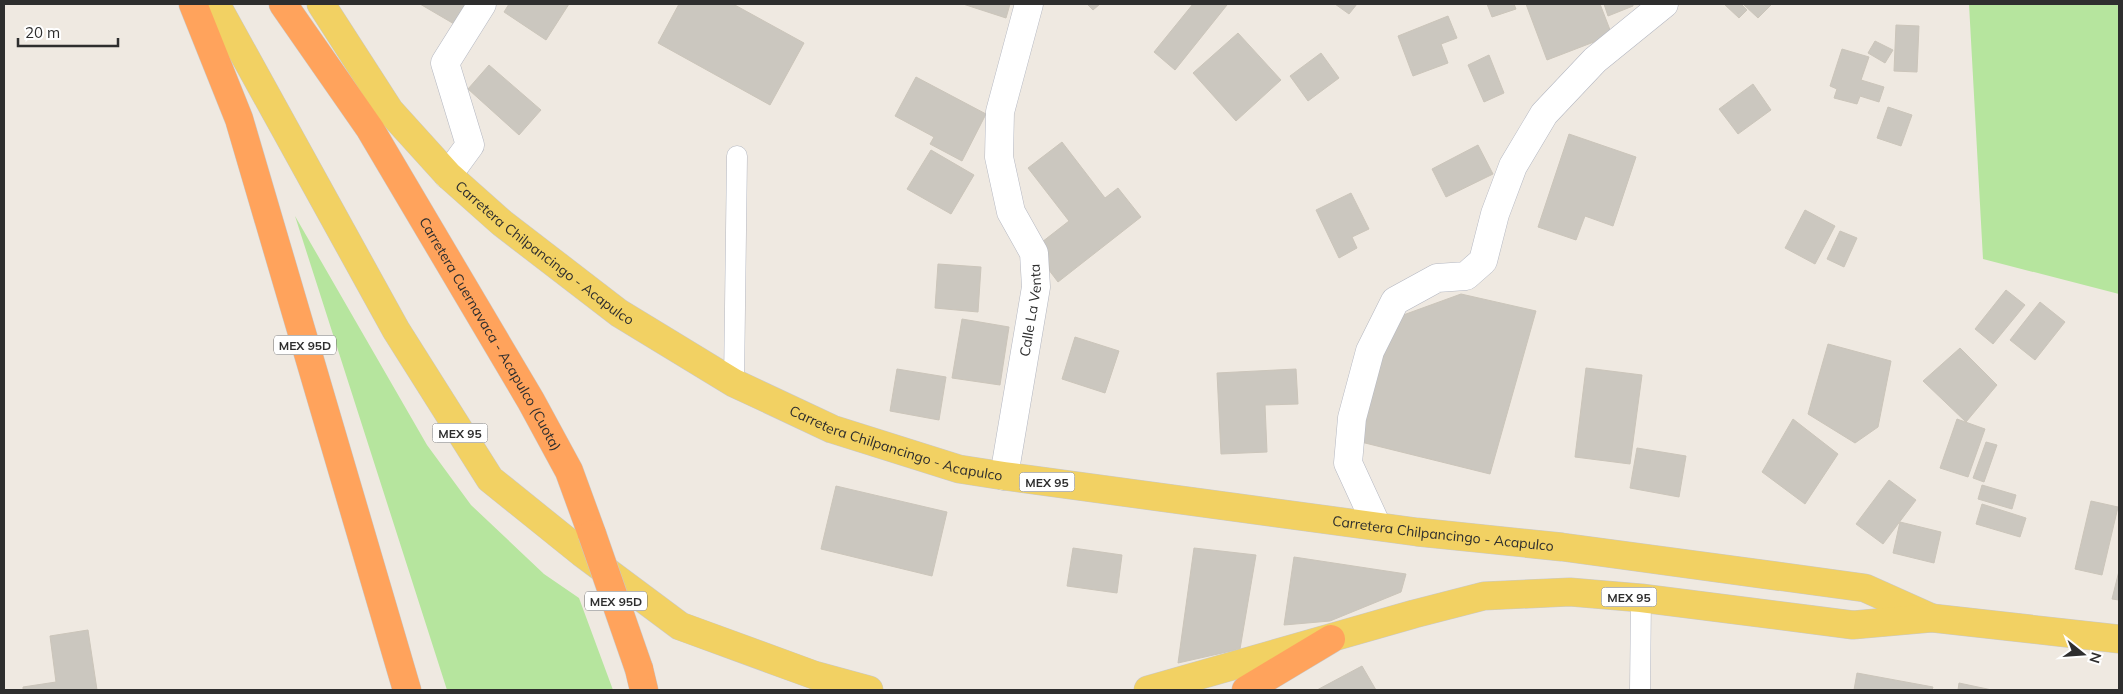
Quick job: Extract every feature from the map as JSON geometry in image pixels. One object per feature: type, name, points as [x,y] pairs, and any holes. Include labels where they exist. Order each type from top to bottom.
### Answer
[{"type":"highway","name":"MEX 95D","points":[[193,4],[239,119],[407,690]]},
{"type":"highway","name":"Carretera Cuernavaca - Acapulco (Cuota)","points":[[283,4],[370,129],[531,401],[569,471],[642,680]]},
{"type":"highway","points":[[1246,690],[1331,639]]},
{"type":"main road","name":"MEX 95","points":[[216,4],[396,330],[490,479],[582,553],[680,626],[814,675],[869,690]]},
{"type":"main road","name":"Carretera Chilpancingo - Acapulco","points":[[321,4],[390,110],[448,175],[502,223],[619,313],[734,383],[832,429],[959,469],[1004,476],[1377,526],[1562,547],[1865,588],[1932,618]]},
{"type":"main road","name":"MEX 95","points":[[1148,690],[1414,614],[1484,596],[1570,592],[1641,598],[1854,625],[1932,618],[2119,638]]},
{"type":"street","points":[[448,175],[470,145],[445,63],[482,4]]},
{"type":"street","name":"Calle La Venta","points":[[1004,476],[1036,287],[1034,254],[1012,212],[999,156],[1000,112],[1029,4]]},
{"type":"street","points":[[1377,526],[1348,464],[1352,418],[1370,351],[1395,301],[1437,278],[1466,276],[1483,261],[1495,214],[1513,166],[1544,114],[1595,60],[1664,4]]},
{"type":"lane","points":[[734,383],[737,156]]},
{"type":"lane","points":[[1640,690],[1641,598]]},
{"type":"green space","points":[[1969,4],[2119,4],[2119,294],[1983,259]]},
{"type":"green space","points":[[295,216],[427,445],[471,505],[544,574],[579,598],[613,690],[447,690]]},
{"type":"building","points":[[420,4],[475,4],[461,28]]},
{"type":"building","points":[[509,4],[569,4],[546,40],[504,12]]},
{"type":"building","points":[[679,4],[733,4],[804,43],[770,105],[658,43]]},
{"type":"building","points":[[963,4],[1010,4],[1006,18]]},
{"type":"building","points":[[1087,4],[1100,4],[1093,10]]},
{"type":"building","points":[[1193,4],[1227,5],[1175,70],[1154,52]]},
{"type":"building","points":[[1335,4],[1357,4],[1349,14]]},
{"type":"building","points":[[1487,4],[1514,4],[1516,9],[1492,17]]},
{"type":"building","points":[[1526,4],[1600,4],[1612,35],[1547,60]]},
{"type":"building","points":[[1604,4],[1633,4],[1633,6],[1608,16]]},
{"type":"building","points":[[1724,4],[1741,4],[1747,10],[1739,18]]},
{"type":"building","points":[[1743,4],[1772,4],[1758,18]]},
{"type":"building","points":[[1448,16],[1457,38],[1441,44],[1448,63],[1413,76],[1398,36]]},
{"type":"building","points":[[1896,25],[1919,26],[1917,72],[1894,71]]},
{"type":"building","points":[[1238,33],[1281,80],[1236,121],[1193,73]]},
{"type":"building","points":[[1875,41],[1893,50],[1885,63],[1868,53]]},
{"type":"building","points":[[1842,49],[1869,57],[1861,80],[1884,87],[1879,102],[1860,96],[1857,104],[1834,98],[1837,89],[1830,86]]},
{"type":"building","points":[[1321,53],[1339,78],[1308,101],[1290,76]]},
{"type":"building","points":[[1489,55],[1504,93],[1484,102],[1468,65]]},
{"type":"building","points":[[489,65],[541,110],[519,135],[468,89]]},
{"type":"building","points":[[916,77],[986,114],[962,161],[930,144],[934,137],[895,116]]},
{"type":"building","points":[[1753,84],[1771,110],[1738,134],[1719,109]]},
{"type":"building","points":[[1888,107],[1912,115],[1901,146],[1877,138]]},
{"type":"building","points":[[1569,134],[1636,157],[1613,226],[1585,216],[1576,240],[1538,227]]},
{"type":"building","points":[[1062,142],[1105,198],[1118,188],[1141,217],[1058,282],[1033,249],[1069,221],[1028,168]]},
{"type":"building","points":[[1478,145],[1493,174],[1446,197],[1432,169]]},
{"type":"building","points":[[931,150],[974,175],[951,214],[907,189]]},
{"type":"building","points":[[1351,193],[1369,229],[1352,237],[1357,248],[1339,258],[1316,210]]},
{"type":"building","points":[[1805,210],[1835,226],[1815,264],[1785,248]]},
{"type":"building","points":[[1840,231],[1857,238],[1844,267],[1827,259]]},
{"type":"building","points":[[938,264],[981,267],[978,312],[935,308]]},
{"type":"building","points":[[2006,290],[2025,305],[1993,344],[1975,329]]},
{"type":"building","points":[[1461,294],[1536,311],[1490,474],[1361,442],[1366,401],[1395,318]]},
{"type":"building","points":[[2040,302],[2065,322],[2035,360],[2010,340]]},
{"type":"building","points":[[962,319],[1009,327],[1000,385],[952,378]]},
{"type":"building","points":[[1075,337],[1119,351],[1105,393],[1062,379]]},
{"type":"building","points":[[1828,344],[1891,361],[1878,427],[1855,443],[1808,414]]},
{"type":"building","points":[[1960,348],[1997,385],[1966,422],[1923,381]]},
{"type":"building","points":[[1586,368],[1642,375],[1630,464],[1575,457]]},
{"type":"building","points":[[897,369],[946,377],[939,420],[890,411]]},
{"type":"building","points":[[1296,369],[1298,404],[1265,405],[1267,452],[1221,454],[1217,373]]},
{"type":"building","points":[[1793,419],[1838,454],[1805,504],[1762,472]]},
{"type":"building","points":[[1957,419],[1985,429],[1968,477],[1940,468]]},
{"type":"building","points":[[1986,442],[1997,445],[1984,482],[1973,478]]},
{"type":"building","points":[[1637,448],[1686,456],[1679,497],[1630,488]]},
{"type":"building","points":[[1889,480],[1916,500],[1883,544],[1856,524]]},
{"type":"building","points":[[1982,485],[2016,495],[2012,509],[1978,499]]},
{"type":"building","points":[[836,486],[947,512],[932,576],[821,549]]},
{"type":"building","points":[[2091,501],[2118,507],[2102,575],[2075,569]]},
{"type":"building","points":[[1982,504],[2026,518],[2020,537],[1976,524]]},
{"type":"building","points":[[1900,522],[1941,532],[1934,563],[1893,553]]},
{"type":"building","points":[[1073,548],[1122,555],[1117,593],[1067,586]]},
{"type":"building","points":[[1194,548],[1256,555],[1240,649],[1178,663]]},
{"type":"building","points":[[1294,557],[1406,574],[1401,592],[1330,621],[1284,625]]},
{"type":"building","points":[[2119,571],[2119,600],[2112,599]]},
{"type":"building","points":[[88,630],[97,690],[23,690],[23,687],[56,682],[50,636]]},
{"type":"building","points":[[1362,666],[1376,690],[1317,690]]},
{"type":"building","points":[[1857,673],[1933,687],[1932,690],[1854,690]]},
{"type":"building","points":[[1959,683],[1992,690],[1958,690]]}]
